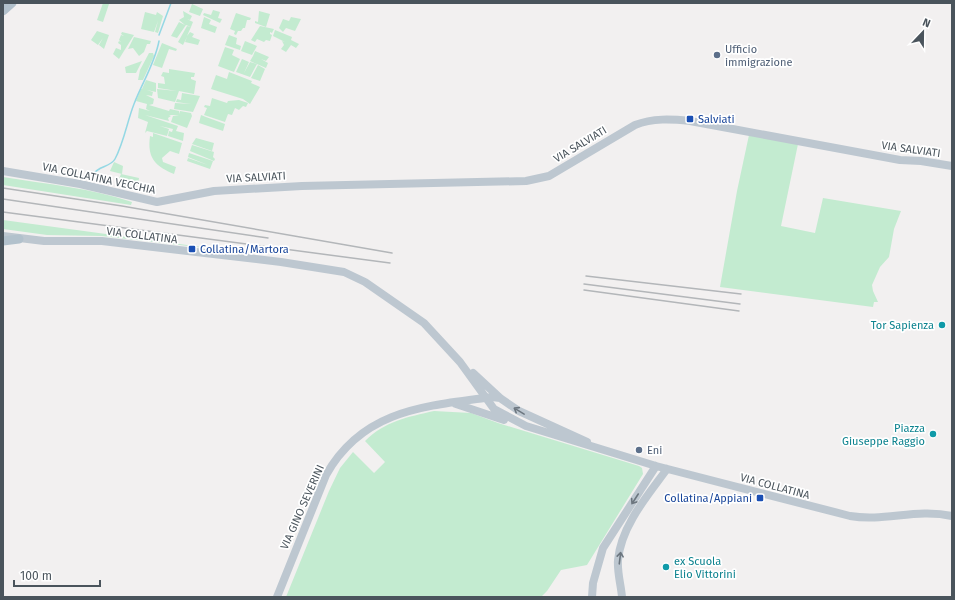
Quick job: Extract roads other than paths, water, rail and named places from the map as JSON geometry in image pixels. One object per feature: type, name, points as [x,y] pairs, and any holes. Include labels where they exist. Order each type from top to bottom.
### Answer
[{"type":"main road","points":[[3,11],[12,3]]},
{"type":"main road","points":[[3,241],[19,239]]},
{"type":"street","name":"VIA SALVIATI","points":[[214,191],[328,185],[535,180],[552,174],[631,127],[650,120],[666,119],[690,121],[900,160],[921,161],[952,166]]},
{"type":"street","name":"VIA COLLATINA VECCHIA","points":[[3,171],[80,184],[153,202],[165,202],[196,193],[214,191]]},
{"type":"street","name":"VIA COLLATINA","points":[[3,236],[19,239],[57,241],[102,241],[281,262],[344,272],[365,282],[424,323],[460,362],[500,398],[522,413],[580,438],[595,447]]},
{"type":"street","name":"VIA COLLATINA","points":[[460,362],[485,398],[500,414],[526,426],[656,466],[850,516],[872,518],[924,512],[952,516]]},
{"type":"street","name":"VIA GINO SEVERINI","points":[[449,403],[471,396],[477,386]]},
{"type":"street","name":"VIA GINO SEVERINI","points":[[277,597],[324,479],[343,452],[362,433],[388,418],[414,409],[485,398],[500,398]]},
{"type":"street","name":"VIA GINO SEVERINI","points":[[449,403],[526,426]]},
{"type":"street","points":[[592,597],[593,583],[603,548],[656,466]]},
{"type":"street","points":[[622,597],[618,560],[623,541],[639,509],[667,469]]},
{"type":"waterway","points":[[159,35],[171,3]]},
{"type":"waterway","points":[[93,175],[95,172],[110,164],[115,159],[121,146],[134,104],[155,57],[159,41]]},
{"type":"railway","points":[[3,188],[122,206],[392,253]]},
{"type":"railway","points":[[3,199],[268,238]]},
{"type":"railway","points":[[3,212],[390,263]]},
{"type":"railway","points":[[586,276],[741,294]]},
{"type":"railway","points":[[584,284],[740,304]]},
{"type":"railway","points":[[584,290],[739,311]]},
{"type":"place","name":"Ufficio immigrazione","points":[[717,55]]},
{"type":"place","name":"Salviati","points":[[690,119]]},
{"type":"place","name":"Collatina/Martora","points":[[192,249]]},
{"type":"place","name":"Tor Sapienza","points":[[942,325]]},
{"type":"place","name":"Piazza Giuseppe Raggio","points":[[933,434]]},
{"type":"place","name":"Eni","points":[[639,450]]},
{"type":"place","name":"Collatina/Appiani","points":[[760,498]]},
{"type":"place","name":"ex Scuola Elio Vittorini","points":[[666,567]]}]
